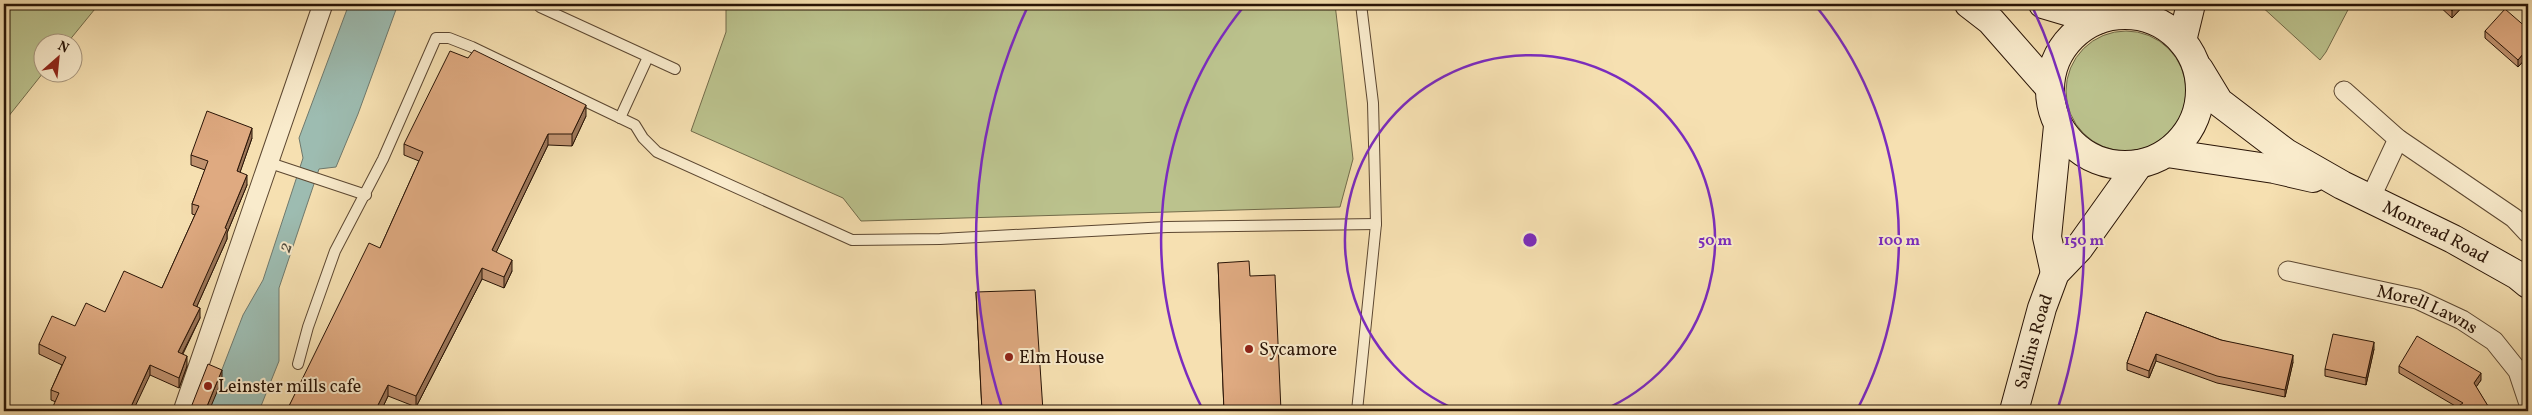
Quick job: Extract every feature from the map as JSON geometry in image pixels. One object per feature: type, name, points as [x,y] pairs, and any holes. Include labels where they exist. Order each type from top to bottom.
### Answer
[{"type":"main road","points":[[1969,4],[1991,21],[2050,87]]},
{"type":"main road","points":[[2043,4],[2139,16],[2162,25],[2188,50],[2200,80],[2198,107],[2194,121],[2183,139],[2167,153],[2140,164],[2115,165],[2092,158],[2073,144],[2058,126],[2051,107],[2050,87],[2053,66],[2063,46],[2078,31],[2111,13]]},
{"type":"main road","points":[[2188,50],[2191,4]]},
{"type":"main road","name":"Monread Road","points":[[2188,50],[2219,102],[2274,144],[2342,185],[2453,239],[2517,274],[2528,284]]},
{"type":"main road","name":"Sallins Road","points":[[2055,273],[2047,237],[2058,126]]},
{"type":"main road","name":"Monread Road","points":[[2167,153],[2274,169],[2342,185]]},
{"type":"main road","name":"Sallins Road","points":[[2014,411],[2042,308],[2055,273],[2079,248],[2140,164]]},
{"type":"street","points":[[183,411],[270,163],[323,4]]},
{"type":"street","points":[[2344,92],[2398,139],[2514,218],[2528,233]]},
{"type":"street","points":[[2370,199],[2398,139]]},
{"type":"street","name":"Morell Lawns","points":[[2288,271],[2417,299],[2462,320],[2494,341],[2518,371],[2528,401]]},
{"type":"lane","points":[[1357,411],[1376,224],[1373,104],[1361,4]]},
{"type":"lane","points":[[540,7],[675,69]]},
{"type":"lane","points":[[298,364],[308,327],[334,251],[366,194],[436,38],[448,38],[472,47],[635,125],[657,152],[852,240],[940,239],[1167,228],[1376,224]]},
{"type":"lane","points":[[620,118],[648,57]]},
{"type":"lane","points":[[270,163],[366,194]]},
{"type":"green space","points":[[4,4],[99,4],[76,32],[32,32],[32,82],[36,82],[4,122]]},
{"type":"green space","points":[[726,4],[1335,4],[1353,159],[1340,207],[861,221],[843,198],[691,131],[726,32]]},
{"type":"green space","points":[[2259,4],[2351,4],[2320,60]]},
{"type":"green space","points":[[2126,31],[2138,32],[2149,36],[2159,41],[2168,49],[2176,58],[2181,68],[2185,79],[2185,103],[2181,114],[2176,124],[2168,133],[2159,141],[2149,146],[2138,150],[2126,151],[2114,150],[2103,146],[2093,141],[2084,133],[2076,124],[2071,114],[2067,103],[2066,91],[2067,79],[2071,68],[2076,58],[2084,49],[2093,41],[2103,36],[2114,32]]},
{"type":"water","name":"2","points":[[349,4],[398,4],[358,114],[336,167],[319,169],[279,288],[279,361],[259,411],[206,411],[243,315],[263,280],[303,158],[299,138]]},
{"type":"building","points":[[2445,4],[2459,4],[2452,11]]},
{"type":"building","points":[[2505,9],[2528,29],[2528,48],[2518,60],[2485,31]]},
{"type":"building","points":[[474,50],[586,105],[572,134],[548,134],[492,250],[512,260],[504,277],[482,268],[416,396],[388,385],[375,411],[355,411],[346,407],[344,411],[302,411],[289,406],[369,243],[380,248],[423,152],[404,144],[450,51],[468,58]]},
{"type":"building","points":[[207,111],[252,128],[237,171],[247,175],[225,228],[227,229],[193,305],[200,308],[178,352],[187,356],[179,378],[150,365],[129,411],[51,411],[59,393],[51,390],[66,357],[39,344],[52,316],[75,326],[86,303],[105,312],[124,271],[162,288],[199,206],[192,204],[208,161],[191,155]]},
{"type":"building","name":"Sycamore","points":[[1249,261],[1250,276],[1275,275],[1281,411],[1224,411],[1218,263]]},
{"type":"building","name":"Elm House","points":[[1035,290],[1043,411],[982,411],[976,292]]},
{"type":"building","points":[[2146,312],[2221,340],[2293,355],[2285,390],[2217,376],[2156,354],[2149,371],[2127,363]]},
{"type":"building","points":[[2333,334],[2374,342],[2366,378],[2325,369]]},
{"type":"building","points":[[2417,336],[2481,373],[2474,383],[2491,411],[2451,411],[2463,403],[2399,366]]},
{"type":"building","points":[[208,364],[222,370],[205,411],[190,410]]},
{"type":"place","name":"Sycamore","points":[[1249,349]]},
{"type":"place","name":"Elm House","points":[[1009,357]]},
{"type":"place","name":"Leinster mills cafe","points":[[208,386]]}]
